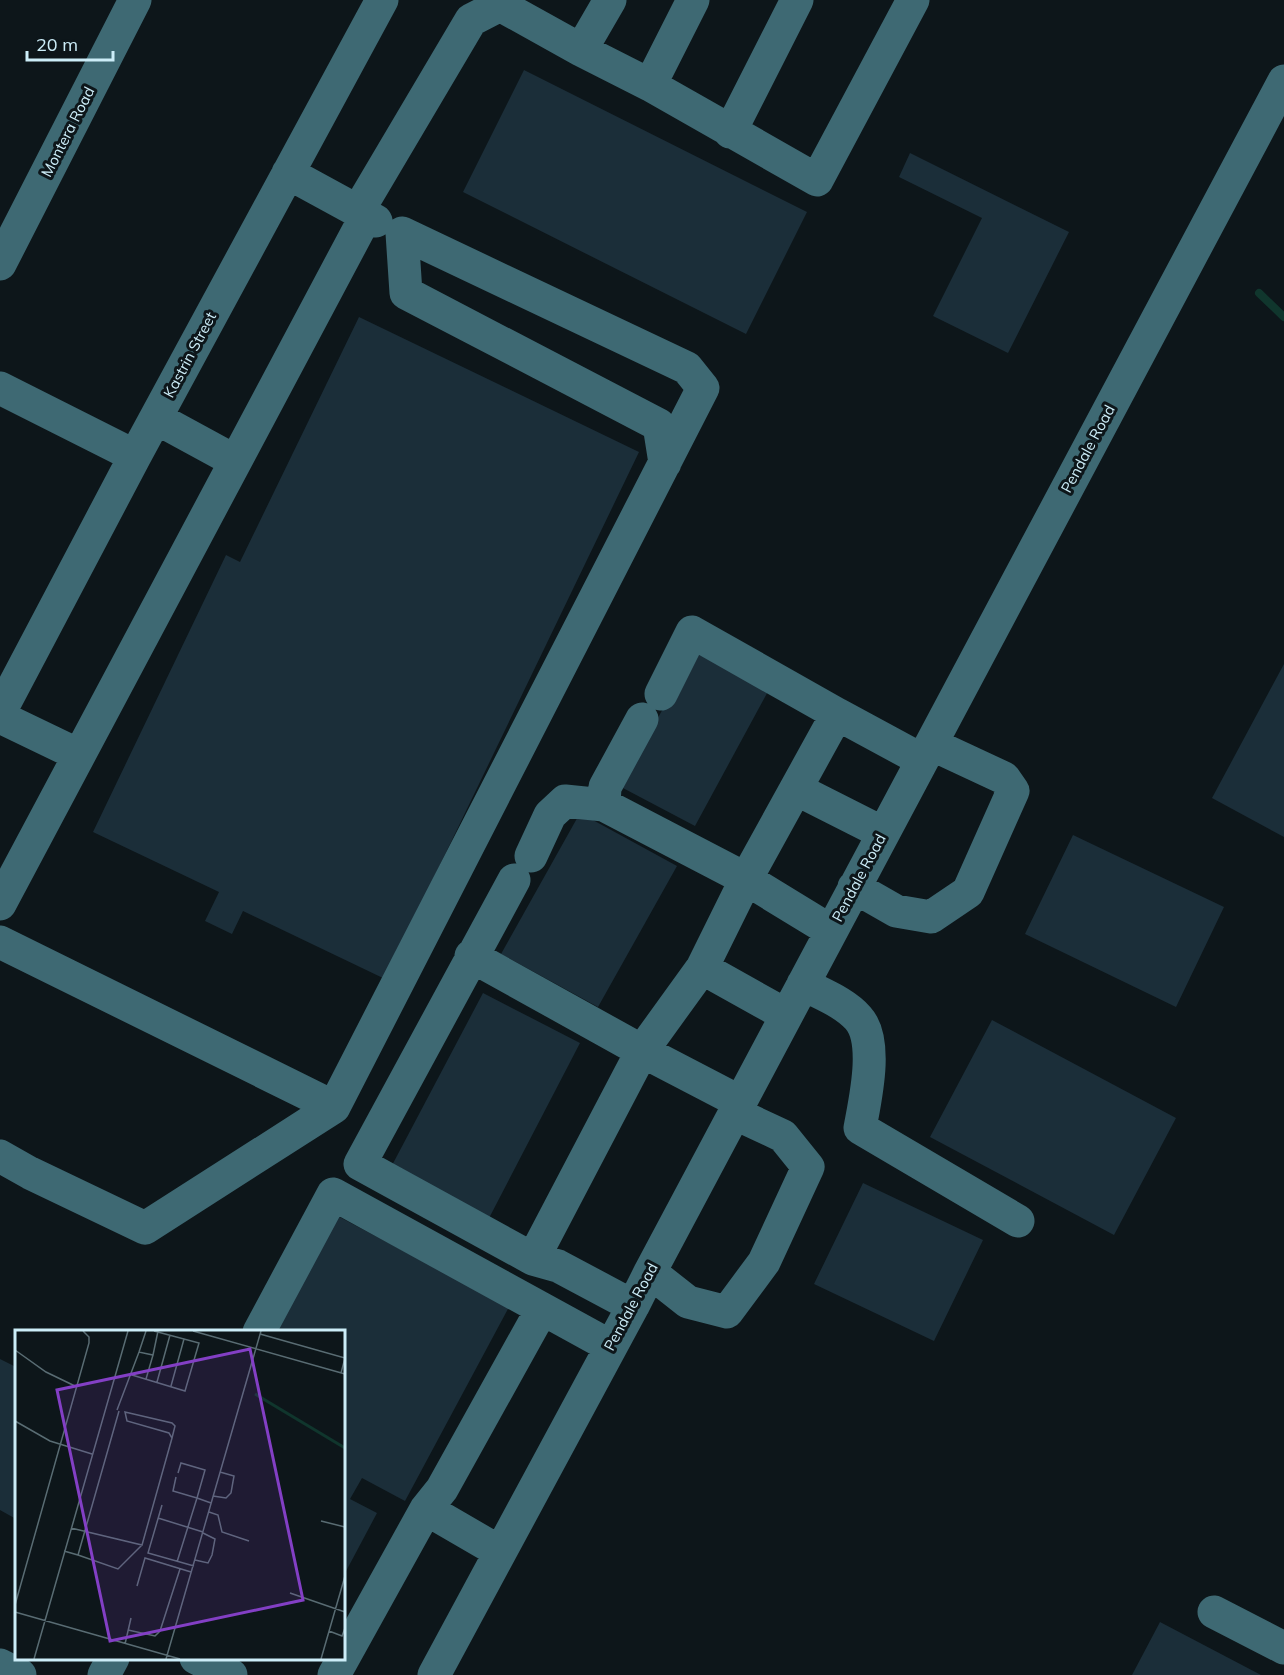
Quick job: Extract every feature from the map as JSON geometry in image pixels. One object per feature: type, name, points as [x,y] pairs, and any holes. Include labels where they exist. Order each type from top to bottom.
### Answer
[{"type":"street","name":"Kastrin Street","points":[[0,715],[135,456],[382,0]]},
{"type":"street","points":[[581,50],[610,0]]},
{"type":"street","points":[[650,85],[693,0]]},
{"type":"street","points":[[730,132],[797,0]]},
{"type":"street","points":[[0,904],[235,461],[362,214],[471,20],[502,2],[581,50],[650,85],[817,180],[913,0]]},
{"type":"street","name":"Montera Road","points":[[0,264],[130,2]]},
{"type":"street","name":"Pendale Road","points":[[434,1675],[633,1306],[802,984],[1284,81]]},
{"type":"street","points":[[0,1156],[30,1173],[145,1228],[334,1107],[703,388],[687,368],[362,214],[288,173]]},
{"type":"street","points":[[402,233],[406,293],[659,425],[665,463]]},
{"type":"street","points":[[0,388],[135,456]]},
{"type":"street","points":[[156,418],[235,461]]},
{"type":"street","points":[[604,806],[605,787],[693,632],[837,714],[927,752],[1004,778],[1013,791],[968,892],[931,917],[896,911],[854,887]]},
{"type":"street","points":[[533,1259],[642,1051],[702,968],[746,879],[837,714]]},
{"type":"street","points":[[0,715],[79,755]]},
{"type":"street","points":[[796,789],[883,834]]},
{"type":"street","points":[[633,1306],[558,1266],[533,1259],[360,1164],[471,956],[550,815],[565,801],[604,806],[746,879],[831,931]]},
{"type":"street","points":[[0,942],[334,1107]]},
{"type":"street","points":[[471,956],[642,1051],[783,1136],[808,1167],[764,1262],[727,1312],[688,1302],[650,1272]]},
{"type":"street","points":[[702,968],[786,1015]]},
{"type":"street","points":[[802,984],[845,1006],[860,1020],[866,1035],[870,1061],[869,1085],[860,1128],[1018,1221]]},
{"type":"street","points":[[260,1330],[333,1194],[610,1346]]},
{"type":"street","points":[[345,1655],[426,1509],[442,1489],[542,1309]]},
{"type":"street","points":[[426,1509],[500,1552]]},
{"type":"street","points":[[1215,1612],[1284,1648]]},
{"type":"street","points":[[104,1675],[112,1660]]},
{"type":"street","points":[[198,1660],[231,1675]]},
{"type":"street","points":[[334,1675],[342,1660]]},
{"type":"street","points":[[0,1665],[20,1675]]},
{"type":"building","points":[[524,70],[807,212],[746,334],[463,192]]},
{"type":"building","points":[[910,153],[1069,232],[1008,353],[933,316],[982,218],[899,177]]},
{"type":"building","points":[[359,317],[639,452],[385,979],[243,911],[232,934],[205,921],[219,892],[93,832],[226,555],[240,562]]},
{"type":"building","points":[[697,645],[772,684],[695,826],[621,787]]},
{"type":"building","points":[[1284,664],[1284,837],[1212,798]]},
{"type":"building","points":[[580,813],[677,866],[598,1007],[501,954]]},
{"type":"building","points":[[1073,835],[1224,907],[1176,1007],[1025,934]]},
{"type":"building","points":[[483,993],[580,1043],[487,1222],[389,1171]]},
{"type":"building","points":[[992,1020],[1176,1118],[1114,1235],[930,1137]]},
{"type":"building","points":[[863,1183],[983,1240],[934,1341],[814,1284]]},
{"type":"building","points":[[332,1213],[509,1307],[405,1501],[362,1478],[350,1499],[377,1513],[345,1573],[345,1330],[270,1330]]},
{"type":"building","points":[[0,1359],[15,1366],[15,1518],[0,1510]]},
{"type":"building","points":[[1160,1622],[1261,1675],[1132,1675]]},
{"type":"waterway","points":[[1259,293],[1284,317]]}]
